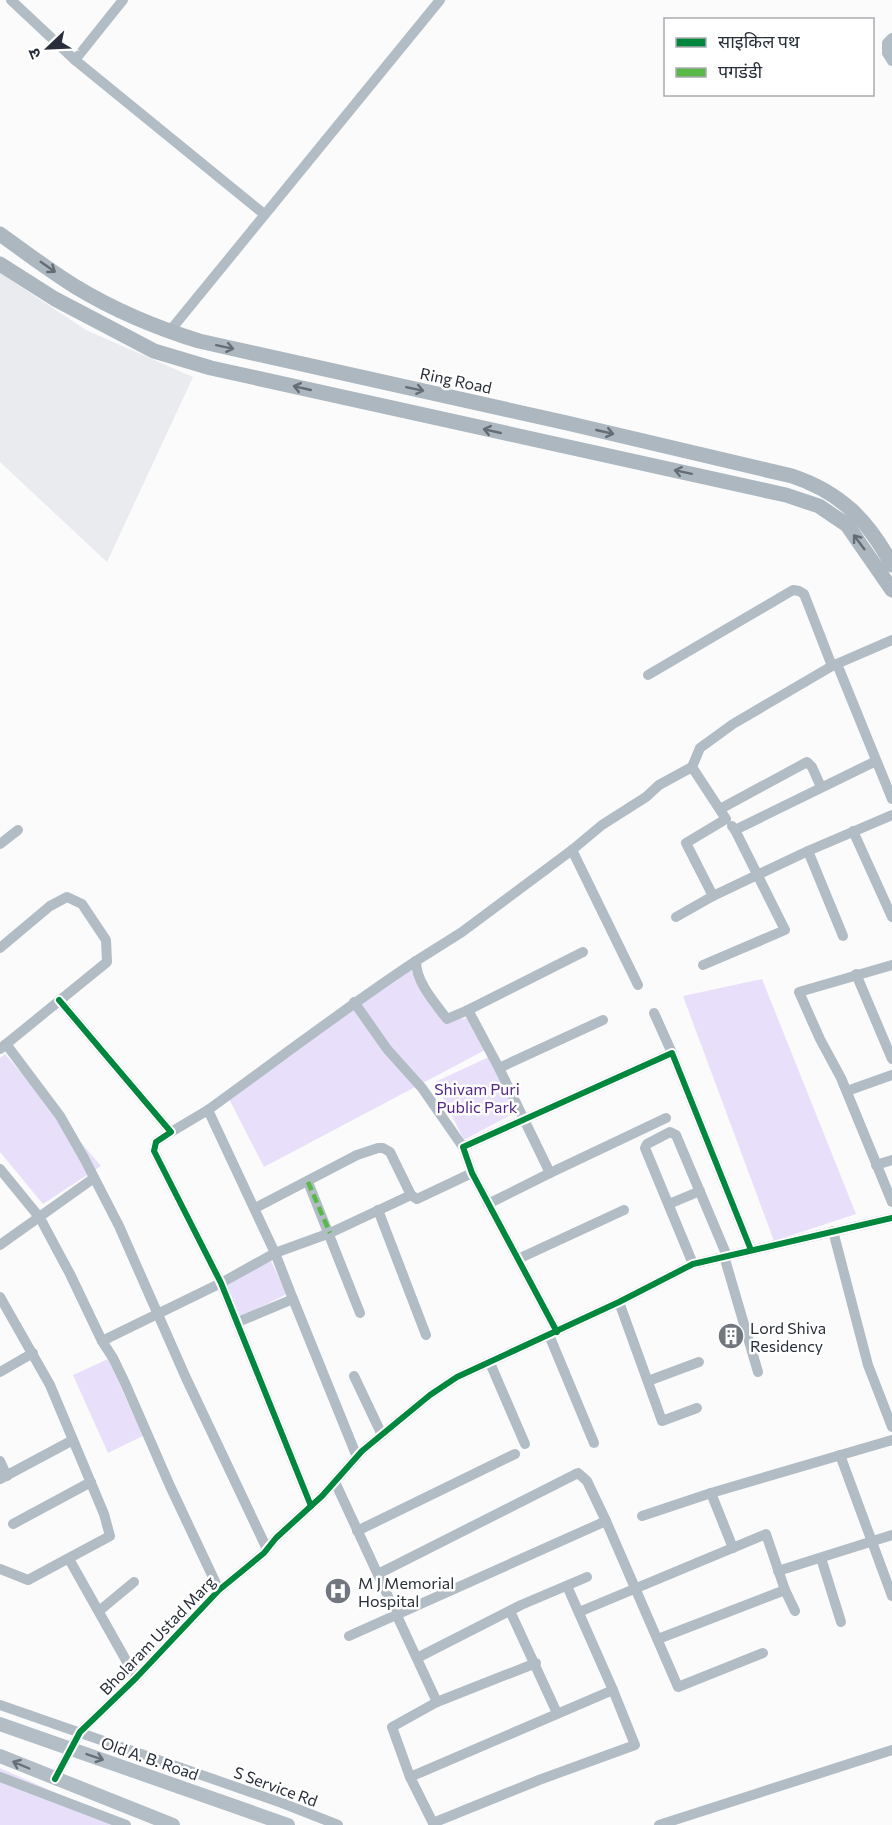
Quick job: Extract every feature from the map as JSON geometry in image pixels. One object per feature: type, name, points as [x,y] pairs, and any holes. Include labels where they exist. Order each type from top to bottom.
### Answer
[{"type":"highway","name":"Ring Road","points":[[0,234],[76,287],[169,332],[199,342],[567,423],[792,476],[816,484],[841,500],[864,521],[892,565]]},
{"type":"highway","points":[[0,264],[55,299],[158,353],[211,368],[786,495],[819,506],[846,525],[892,590]]},
{"type":"main road","name":"Old A. B. Road","points":[[0,1724],[288,1825]]},
{"type":"main road","points":[[0,1756],[172,1825]]},
{"type":"street","points":[[11,0],[75,60],[264,214]]},
{"type":"street","points":[[75,60],[123,0]]},
{"type":"street","points":[[169,332],[440,0]]},
{"type":"street","points":[[892,38],[886,43],[887,53],[892,61]]},
{"type":"street","points":[[648,675],[793,590],[799,591],[804,594],[892,799]]},
{"type":"street","points":[[311,1506],[221,1283],[154,1151],[156,1142],[208,1110],[354,1002],[462,932],[602,825],[659,785],[692,767],[700,748],[733,724],[835,665],[892,640]]},
{"type":"street","points":[[735,830],[876,761]]},
{"type":"street","points":[[712,896],[686,843],[723,814],[807,762],[812,766],[821,787]]},
{"type":"street","points":[[692,767],[735,830],[785,930],[703,965]]},
{"type":"street","points":[[676,917],[712,896],[758,874],[892,815]]},
{"type":"street","points":[[0,844],[18,830]]},
{"type":"street","points":[[854,831],[892,917]]},
{"type":"street","points":[[572,849],[638,985]]},
{"type":"street","points":[[808,851],[843,936]]},
{"type":"street","points":[[0,948],[50,906],[67,897],[82,904],[106,940],[107,962],[3,1046],[60,1116],[94,1178],[119,1226],[267,1549]]},
{"type":"street","points":[[416,961],[416,971],[447,1019],[583,952]]},
{"type":"street","points":[[892,965],[799,992],[847,1091],[892,1202]]},
{"type":"street","points":[[856,974],[892,1059]]},
{"type":"street","points":[[59,1000],[171,1132]]},
{"type":"street","points":[[354,1002],[387,1049],[422,1088],[463,1147],[472,1173],[518,1259],[553,1333],[594,1443]]},
{"type":"street","points":[[468,1010],[550,1173]]},
{"type":"street","points":[[654,1013],[751,1250]]},
{"type":"street","points":[[499,1068],[603,1020]]},
{"type":"street","points":[[463,1147],[672,1053]]},
{"type":"street","points":[[847,1091],[892,1075]]},
{"type":"street","points":[[208,1110],[275,1253],[357,1457]]},
{"type":"street","points":[[488,1204],[666,1118]]},
{"type":"street","points":[[693,1264],[645,1148],[647,1144],[670,1132],[676,1135],[725,1256],[758,1372]]},
{"type":"street","points":[[255,1208],[357,1155],[378,1148],[390,1152],[411,1195],[417,1199],[472,1173]]},
{"type":"street","points":[[876,1165],[892,1160]]},
{"type":"street","points":[[0,1169],[40,1218],[70,1274],[125,1383],[219,1590]]},
{"type":"street","points":[[0,1245],[94,1178]]},
{"type":"street","points":[[308,1182],[360,1313]]},
{"type":"street","points":[[669,1204],[700,1191]]},
{"type":"street","points":[[102,1341],[221,1283],[275,1253],[330,1233],[411,1195]]},
{"type":"street","points":[[378,1209],[426,1335]]},
{"type":"street","points":[[518,1259],[624,1210]]},
{"type":"street","name":"Bholaram Ustad Marg","points":[[55,1779],[80,1732],[136,1678],[219,1590],[267,1549],[357,1457],[430,1395],[457,1377],[620,1302],[693,1264],[892,1218]]},
{"type":"street","points":[[833,1231],[868,1365],[891,1419]]},
{"type":"street","points":[[0,1297],[4,1317],[33,1353],[50,1384],[104,1514],[110,1536],[28,1580],[0,1569]]},
{"type":"street","points":[[238,1322],[293,1299]]},
{"type":"street","points":[[620,1302],[662,1421],[697,1408]]},
{"type":"street","points":[[0,1372],[33,1353]]},
{"type":"street","points":[[648,1381],[699,1362]]},
{"type":"street","points":[[490,1363],[525,1444]]},
{"type":"street","points":[[354,1376],[382,1435]]},
{"type":"street","points":[[0,1461],[3,1477],[73,1440]]},
{"type":"street","points":[[642,1516],[711,1492],[892,1440]]},
{"type":"street","points":[[357,1530],[515,1454]]},
{"type":"street","points":[[840,1455],[892,1596]]},
{"type":"street","points":[[378,1575],[578,1473],[587,1481],[606,1521],[678,1687],[763,1653]]},
{"type":"street","points":[[13,1524],[91,1482]]},
{"type":"street","points":[[335,1482],[437,1702]]},
{"type":"street","points":[[711,1492],[733,1548]]},
{"type":"street","points":[[349,1636],[606,1521]]},
{"type":"street","points":[[579,1612],[766,1534],[785,1590],[795,1611]]},
{"type":"street","points":[[778,1571],[892,1535]]},
{"type":"street","points":[[820,1558],[842,1622]]},
{"type":"street","points":[[69,1559],[136,1678]]},
{"type":"street","points":[[417,1658],[510,1611],[586,1577]]},
{"type":"street","points":[[99,1611],[134,1582]]},
{"type":"street","points":[[536,1663],[437,1702],[392,1727],[410,1777],[433,1824],[539,1780],[635,1744],[567,1586]]},
{"type":"street","points":[[658,1639],[785,1590]]},
{"type":"street","points":[[510,1611],[536,1663],[557,1713]]},
{"type":"street","points":[[410,1777],[613,1690]]},
{"type":"street","name":"S Service Rd","points":[[0,1705],[338,1825]]},
{"type":"street","points":[[659,1825],[892,1750]]},
{"type":"street","points":[[0,1778],[126,1825]]},
{"type":"shaded area","points":[[0,273],[86,330],[193,377],[107,562],[0,462]]},
{"type":"green space","points":[[410,968],[442,1021],[468,1018],[487,1049],[264,1167],[229,1099]]},
{"type":"green space","points":[[762,979],[856,1214],[774,1241],[683,996]]},
{"type":"green space","points":[[5,1054],[101,1166],[43,1204],[0,1152],[0,1058]]},
{"type":"green space","name":"Shivam Puri Public Park","points":[[491,1056],[518,1111],[464,1140],[435,1082]]},
{"type":"green space","points":[[271,1261],[287,1294],[239,1318],[223,1284]]},
{"type":"green space","points":[[108,1359],[143,1436],[108,1453],[73,1375]]},
{"type":"green space","points":[[0,1768],[128,1825],[0,1825]]},
{"type":"marked path","points":[[308,1182],[330,1233]]},
{"type":"cycle path","points":[[59,1000],[171,1132],[156,1142],[154,1151],[221,1283],[311,1506]]},
{"type":"cycle path","points":[[557,1332],[472,1173],[463,1147],[672,1053],[751,1250]]},
{"type":"cycle path","points":[[55,1779],[80,1732],[136,1678],[219,1590],[264,1553],[276,1538],[322,1496],[362,1451],[430,1395],[457,1377],[619,1302],[693,1264],[892,1218]]},
{"type":"place","name":"Lord Shiva Residency","points":[[731,1336]]},
{"type":"place","name":"M J Memorial Hospital","points":[[338,1591]]}]
